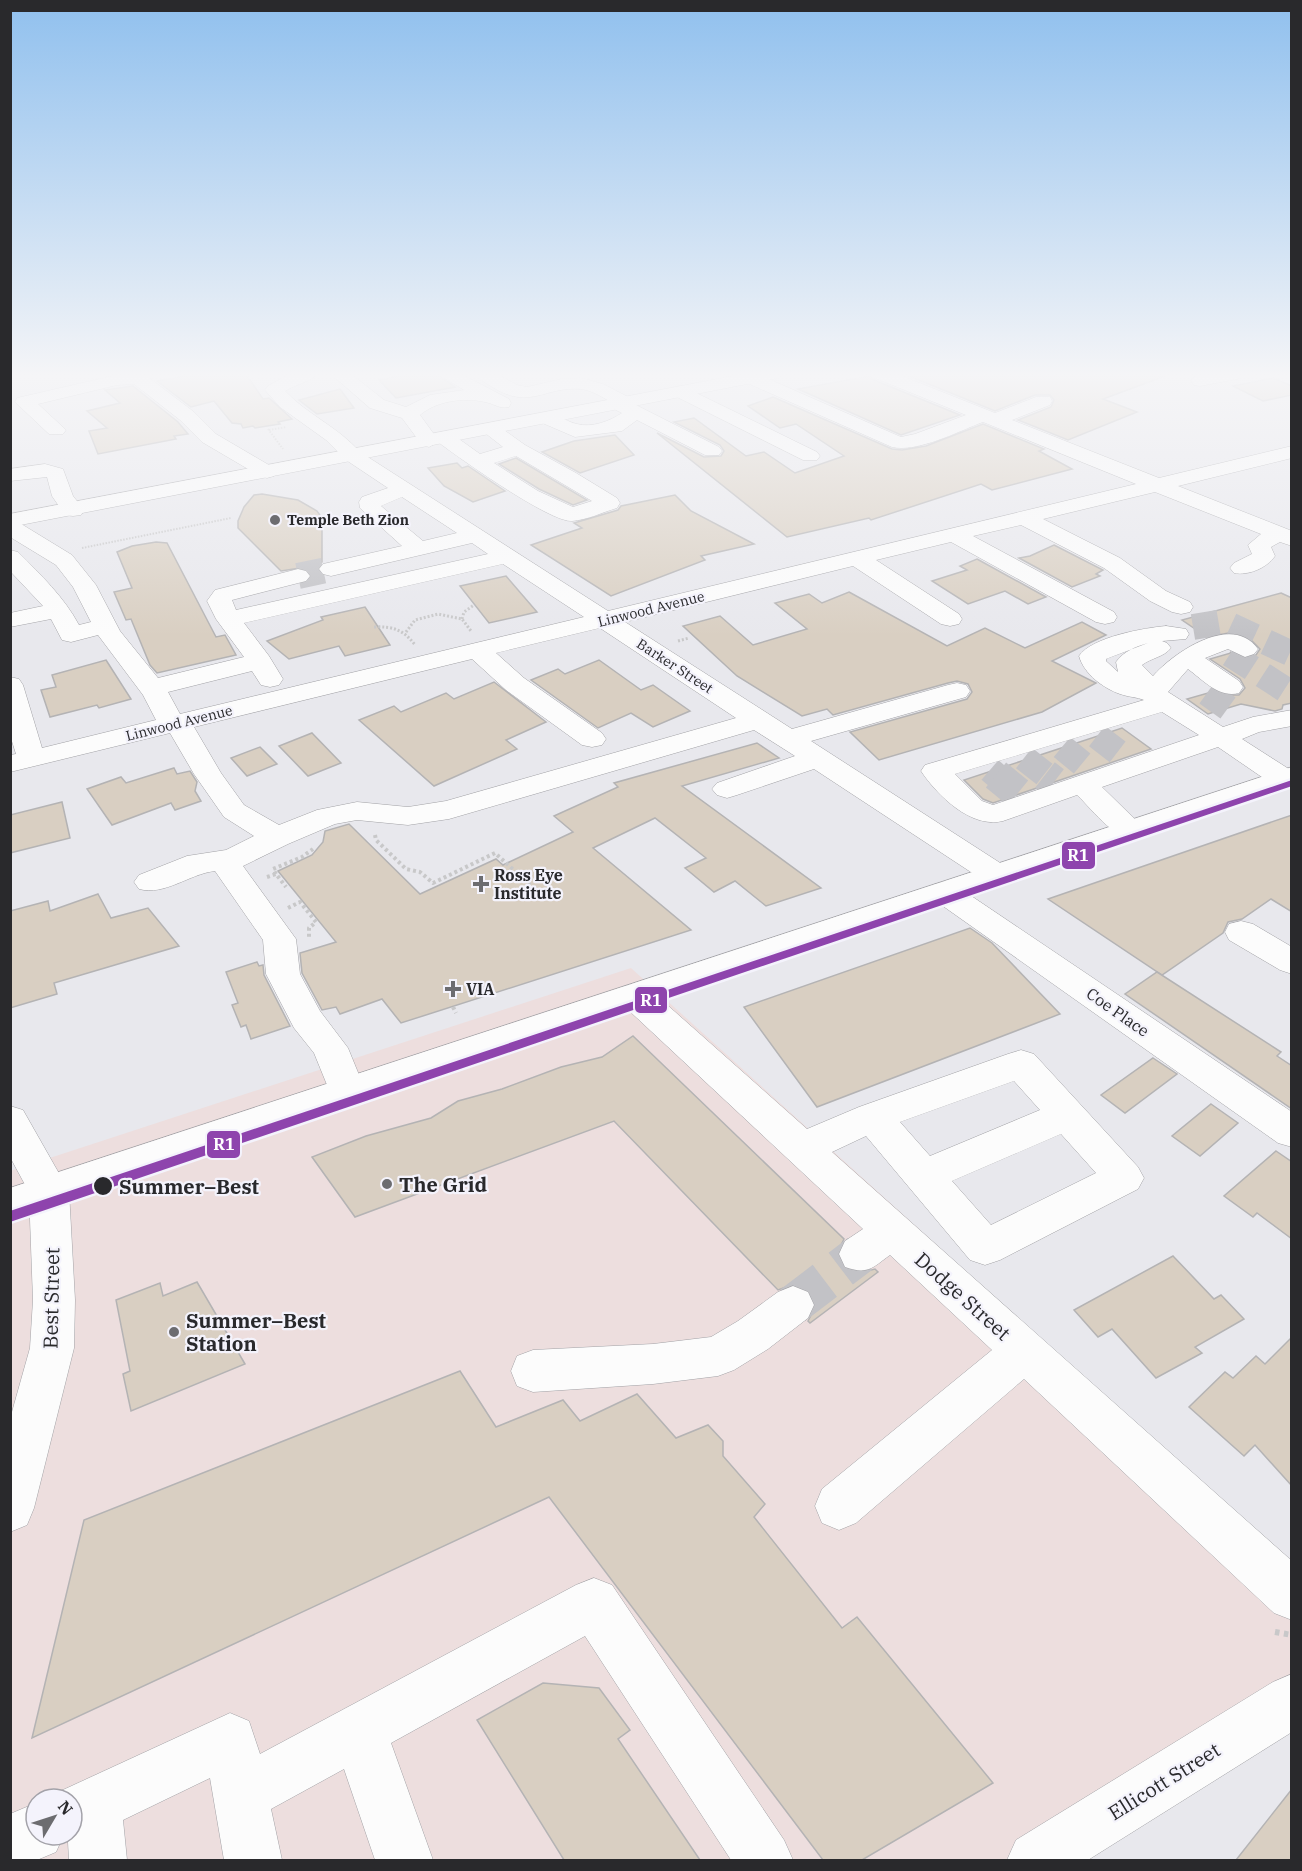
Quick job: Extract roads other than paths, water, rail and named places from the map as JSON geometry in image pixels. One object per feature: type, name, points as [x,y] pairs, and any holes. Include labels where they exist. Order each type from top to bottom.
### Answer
[{"type":"street","points":[[250,461],[267,471]]},
{"type":"street","points":[[10,521],[323,461]]},
{"type":"street","name":"Barker Street","points":[[361,461],[997,875]]},
{"type":"street","points":[[477,461],[531,495],[571,515],[609,503],[540,461]]},
{"type":"street","points":[[1099,461],[1155,484],[1276,540]]},
{"type":"street","name":"Linwood Avenue","points":[[21,761],[1252,461]]},
{"type":"street","points":[[10,475],[45,470],[56,472],[63,496],[73,510]]},
{"type":"street","points":[[403,490],[370,502],[370,508],[420,550]]},
{"type":"street","points":[[1178,512],[1276,540]]},
{"type":"street","points":[[10,1120],[30,1198],[1287,776],[1239,710],[1170,659],[1158,596],[1112,562],[1043,530],[1024,517]]},
{"type":"street","points":[[10,527],[64,560],[84,585],[105,626],[151,688],[234,811],[277,837]]},
{"type":"street","points":[[954,534],[997,560],[1105,617]]},
{"type":"street","points":[[331,569],[475,536]]},
{"type":"street","points":[[1242,568],[1264,556],[1276,540]]},
{"type":"street","points":[[228,619],[472,566],[506,556]]},
{"type":"street","points":[[10,557],[64,616],[70,636],[105,626]]},
{"type":"street","points":[[856,558],[950,619]]},
{"type":"street","points":[[282,698],[260,661],[228,619],[219,601],[223,596],[297,576]]},
{"type":"street","points":[[10,620],[58,610]]},
{"type":"street","points":[[1231,647],[1170,659],[1090,731],[983,764],[935,771],[972,807],[992,815],[1024,798],[1133,763],[1239,710]]},
{"type":"street","points":[[478,651],[515,684],[592,739]]},
{"type":"street","points":[[1170,659],[1239,710]]},
{"type":"street","points":[[151,688],[260,661]]},
{"type":"street","points":[[10,685],[21,761]]},
{"type":"street","points":[[787,739],[957,691]]},
{"type":"street","points":[[150,882],[198,863],[233,859],[277,837],[328,816],[357,810],[408,816],[449,810],[758,720]]},
{"type":"street","points":[[727,789],[793,768],[816,758]]},
{"type":"street","points":[[1078,781],[1131,830]]},
{"type":"street","points":[[223,860],[279,939],[283,974],[306,1019],[330,1048],[347,1092]]},
{"type":"street","name":"Coe Place","points":[[944,892],[1292,1132]]},
{"type":"street","points":[[1241,932],[1292,962]]},
{"type":"street","name":"Dodge Street","points":[[635,996],[801,1149],[875,1243],[1024,1351],[1292,1595]]},
{"type":"street","points":[[801,1149],[872,1117],[1021,1064],[1124,1178],[986,1247],[872,1117]]},
{"type":"street","points":[[924,1176],[1068,1115]]},
{"type":"street","name":"Best Street","points":[[10,1508],[52,1348],[54,1252],[30,1198]]},
{"type":"street","points":[[533,1371],[653,1364],[717,1356],[753,1335],[793,1305]]},
{"type":"street","points":[[839,1506],[1024,1351]]},
{"type":"street","points":[[241,1795],[594,1603],[764,1860]]},
{"type":"street","name":"Ellicott Street","points":[[1036,1860],[1292,1701]]},
{"type":"street","points":[[359,1731],[404,1860]]},
{"type":"street","points":[[84,1809],[230,1740],[253,1860]]},
{"type":"street","points":[[84,1816],[98,1860]]},
{"type":"street","points":[[10,1843],[24,1837]]},
{"type":"tunnel","points":[[298,576],[331,569]]},
{"type":"tunnel","points":[[1193,627],[1223,622],[1292,654]]},
{"type":"tunnel","points":[[1230,654],[1292,694]]},
{"type":"tunnel","points":[[1207,693],[1228,708]]},
{"type":"tunnel","points":[[1097,736],[1127,759]]},
{"type":"tunnel","points":[[1062,747],[1090,770]]},
{"type":"tunnel","points":[[1024,758],[1047,776]]},
{"type":"tunnel","points":[[990,770],[997,776]]},
{"type":"tunnel","points":[[996,775],[1018,793]]},
{"type":"tunnel","points":[[1045,775],[1054,782]]},
{"type":"tunnel","points":[[793,1305],[860,1254]]},
{"type":"place","name":"Temple Beth Zion","points":[[275,520]]},
{"type":"place","name":"Ross Eye Institute","points":[[481,884]]},
{"type":"place","name":"VIA","points":[[453,989]]},
{"type":"place","name":"The Grid","points":[[387,1184]]},
{"type":"place","name":"Summer–Best","points":[[103,1186]]},
{"type":"place","name":"Summer–Best Station","points":[[174,1332]]}]
